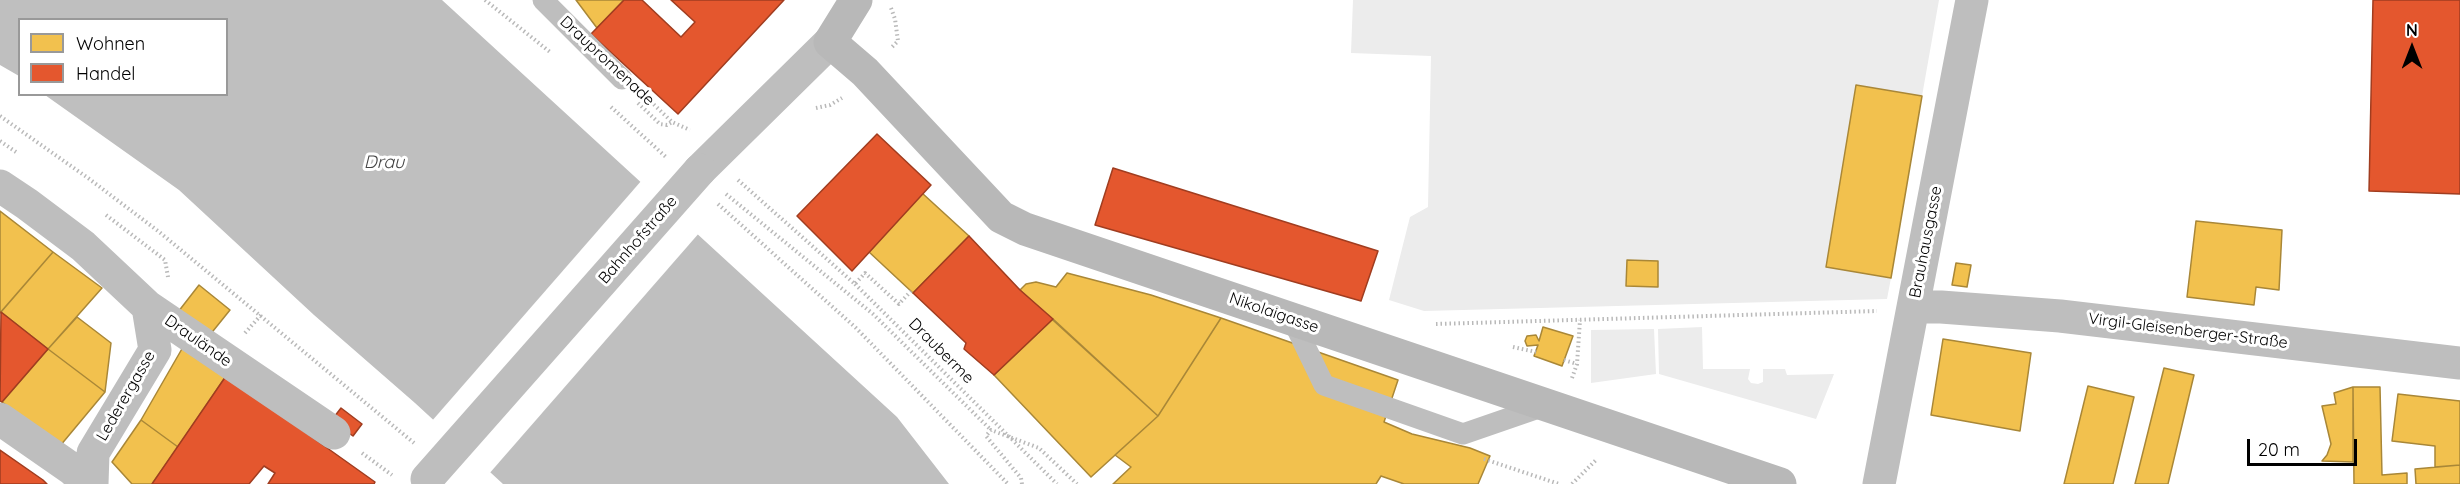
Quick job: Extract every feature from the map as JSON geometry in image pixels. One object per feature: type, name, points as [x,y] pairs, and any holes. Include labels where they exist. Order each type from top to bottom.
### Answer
[{"type":"street","name":"Bahnhofstraße","points":[[416,480],[697,174],[830,42],[856,0]]},
{"type":"street","name":"Brauhausgasse","points":[[1879,484],[1901,309],[1972,0]]},
{"type":"street","name":"Nikolaigasse","points":[[830,42],[865,72],[1001,217],[1025,229],[1292,319],[1558,396],[1780,484]]},
{"type":"street","name":"Draulände","points":[[0,186],[83,246],[116,274],[148,307],[334,433]]},
{"type":"street","name":"Lederergasse","points":[[91,484],[93,453],[155,350],[148,307]]},
{"type":"street","name":"Virgil-Gleisenberger-Straße","points":[[1901,309],[1941,307],[2060,316],[2460,363]]},
{"type":"street","name":"Lederergasse","points":[[0,419],[91,484]]},
{"type":"lane","name":"Draupromenade","points":[[543,0],[622,79]]},
{"type":"lane","points":[[1292,319],[1324,385],[1463,434],[1558,396]]},
{"type":"path","points":[[485,0],[553,55]]},
{"type":"path","points":[[886,53],[898,41],[895,20]]},
{"type":"path","name":"Draupromenade","points":[[622,79],[630,82],[672,122],[696,133]]},
{"type":"path","points":[[603,100],[873,314],[992,430],[1039,448],[1077,484]]},
{"type":"path","name":"Draupromenade","points":[[650,114],[660,124],[667,125],[672,122]]},
{"type":"path","points":[[0,116],[97,184],[261,315],[417,446]]},
{"type":"path","name":"Drauberme","points":[[733,176],[855,284],[1057,484]]},
{"type":"path","points":[[716,202],[856,328],[1008,484]]},
{"type":"path","name":"Drauberme","points":[[855,284],[865,273],[899,304],[910,291]]},
{"type":"path","points":[[1436,324],[1901,309]]},
{"type":"path","points":[[252,325],[261,315]]},
{"type":"path","points":[[1558,396],[1577,364],[1580,320]]},
{"type":"path","points":[[1513,347],[1536,352]]},
{"type":"path","points":[[1564,360],[1577,364]]},
{"type":"path","points":[[992,430],[986,436],[1021,478],[1022,484]]},
{"type":"path","points":[[334,433],[416,480]]},
{"type":"shaded area","points":[[1353,0],[1939,0],[1922,96],[1826,267],[1891,278],[1887,299],[1424,311],[1389,300],[1410,217],[1428,207],[1431,56],[1351,53]]},
{"type":"shaded area","points":[[1702,327],[1703,369],[1750,369],[1748,379],[1751,383],[1758,384],[1763,382],[1763,369],[1785,369],[1787,375],[1834,374],[1816,419],[1659,374],[1658,329]]},
{"type":"shaded area","points":[[1654,329],[1656,374],[1591,383],[1591,330]]},
{"type":"water","name":"Drau","points":[[0,0],[442,0],[897,417],[949,484],[503,484],[314,315],[179,190],[46,96],[228,96],[228,18],[18,18],[18,75],[0,65]]},
{"type":"pier","points":[[642,180],[700,232],[488,475],[431,422]]},
{"type":"building: Wohnen","points":[[576,0],[624,0],[597,28]]},
{"type":"building: Wohnen","points":[[1856,85],[1922,96],[1891,278],[1826,267]]},
{"type":"building: Wohnen","points":[[922,193],[969,236],[913,293],[869,252]]},
{"type":"building: Wohnen","points":[[0,211],[53,252],[0,313]]},
{"type":"building: Wohnen","points":[[2196,221],[2282,230],[2279,290],[2256,287],[2254,305],[2187,297]]},
{"type":"building: Wohnen","points":[[53,252],[102,288],[48,349],[1,312]]},
{"type":"building: Wohnen","points":[[1627,260],[1658,261],[1658,287],[1626,286]]},
{"type":"building: Wohnen","points":[[1956,263],[1971,265],[1967,287],[1952,285]]},
{"type":"building: Wohnen","points":[[1067,273],[1151,295],[1221,318],[1158,416],[1020,290],[1026,284],[1036,282],[1056,287]]},
{"type":"building: Wohnen","points":[[199,285],[230,310],[209,336],[178,312]]},
{"type":"building: Wohnen","points":[[77,317],[111,343],[105,392],[48,349]]},
{"type":"building: Wohnen","points":[[1221,318],[1398,380],[1384,422],[1412,434],[1470,448],[1490,456],[1478,484],[1404,484],[1381,476],[1376,484],[1113,484],[1131,467],[1115,455],[1158,416]]},
{"type":"building: Wohnen","points":[[1053,319],[1158,416],[1091,477],[994,375]]},
{"type":"building: Wohnen","points":[[1543,327],[1573,336],[1562,366],[1534,356],[1538,345],[1527,346],[1525,341],[1527,336],[1536,335],[1539,341]]},
{"type":"building: Wohnen","points":[[1943,339],[2031,353],[2020,431],[1931,415]]},
{"type":"building: Wohnen","points":[[183,347],[226,376],[178,447],[141,420]]},
{"type":"building: Wohnen","points":[[48,349],[105,392],[60,446],[2,402]]},
{"type":"building: Wohnen","points":[[2164,368],[2194,375],[2168,484],[2135,484]]},
{"type":"building: Wohnen","points":[[2088,386],[2134,397],[2113,484],[2064,484]]},
{"type":"building: Wohnen","points":[[2353,387],[2380,387],[2382,475],[2407,473],[2407,484],[2354,484]]},
{"type":"building: Wohnen","points":[[2353,387],[2353,462],[2322,461],[2331,444],[2322,406],[2336,404],[2334,393]]},
{"type":"building: Wohnen","points":[[2398,394],[2460,401],[2460,465],[2435,467],[2435,446],[2392,441]]},
{"type":"building: Wohnen","points":[[141,420],[178,447],[152,484],[132,484],[112,462]]},
{"type":"building: Wohnen","points":[[2460,465],[2460,484],[2416,484],[2415,469]]},
{"type":"building: Handel","points":[[624,0],[642,0],[681,37],[695,22],[671,0],[784,0],[678,114],[591,34]]},
{"type":"building: Handel","points":[[2373,0],[2460,0],[2460,194],[2369,191]]},
{"type":"building: Handel","points":[[877,134],[931,185],[852,271],[797,216]]},
{"type":"building: Handel","points":[[1113,168],[1378,251],[1361,301],[1095,225]]},
{"type":"building: Handel","points":[[969,236],[1020,290],[1053,319],[994,375],[964,349],[966,343],[913,293]]},
{"type":"building: Handel","points":[[1,312],[48,349],[2,402],[0,401]]},
{"type":"building: Handel","points":[[226,376],[375,482],[374,484],[268,484],[275,473],[264,466],[249,484],[152,484]]},
{"type":"building: Handel","points":[[341,408],[362,424],[353,436],[331,421]]},
{"type":"building: Handel","points":[[0,450],[43,480],[47,484],[0,484]]}]
